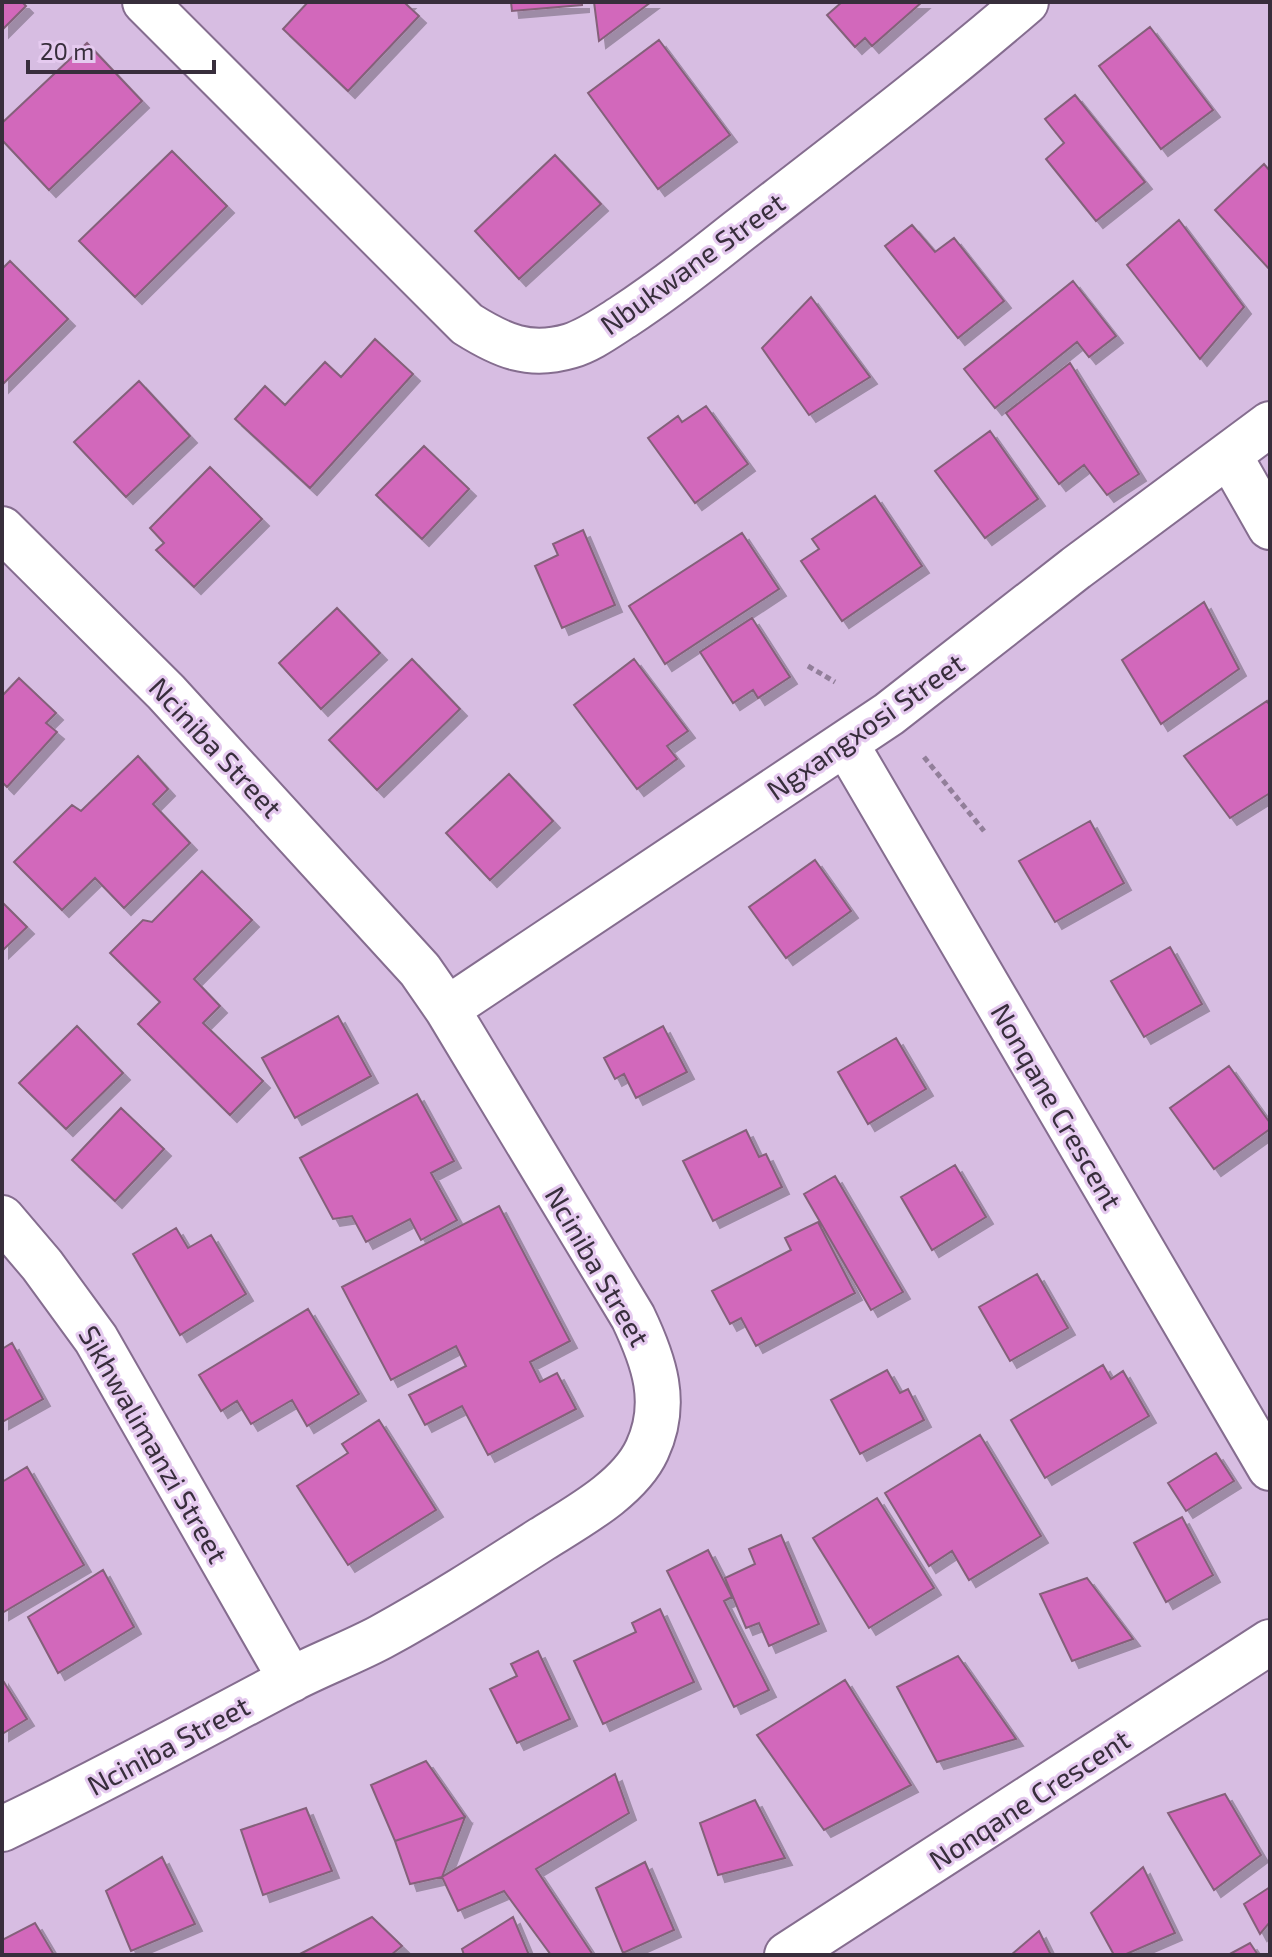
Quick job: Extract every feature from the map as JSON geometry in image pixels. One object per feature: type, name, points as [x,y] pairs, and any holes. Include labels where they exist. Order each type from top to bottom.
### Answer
[{"type":"street","name":"Nbukwane Street","points":[[145,2],[467,324],[493,341],[523,350],[573,345],[595,335],[658,294],[955,63],[1026,2]]},
{"type":"street","name":"Ngxangxosi Street","points":[[447,1009],[889,714],[1076,568],[1270,424]]},
{"type":"street","points":[[1229,455],[1270,527]]},
{"type":"street","name":"Nciniba Street","points":[[2,529],[166,692],[420,970],[447,1009],[638,1328],[658,1383],[659,1408],[646,1452],[633,1472],[585,1512],[380,1637],[2,1829]]},
{"type":"street","name":"Nonqane Crescent","points":[[846,744],[1270,1468]]},
{"type":"street","name":"Sikhwalimanzi Street","points":[[2,1218],[42,1265],[96,1339],[291,1680]]},
{"type":"street","name":"Nonqane Crescent","points":[[787,1955],[1270,1642]]},
{"type":"building","points":[[2,2],[22,2],[26,6],[2,30]]},
{"type":"building","points":[[308,2],[408,2],[406,4],[419,16],[348,91],[283,29]]},
{"type":"building","points":[[511,2],[582,2],[582,5],[512,11]]},
{"type":"building","points":[[594,2],[651,2],[599,41]]},
{"type":"building","points":[[842,2],[922,2],[872,46],[865,38],[855,47],[827,15]]},
{"type":"building","points":[[1150,27],[1213,110],[1161,149],[1099,66]]},
{"type":"building","points":[[659,40],[730,135],[658,189],[588,93]]},
{"type":"building","points":[[87,43],[142,101],[49,190],[2,140],[2,123]]},
{"type":"building","points":[[1075,95],[1145,182],[1096,221],[1046,159],[1064,143],[1045,119]]},
{"type":"building","points":[[172,151],[227,206],[135,297],[79,241]]},
{"type":"building","points":[[555,155],[601,204],[519,279],[475,231]]},
{"type":"building","points":[[1264,164],[1270,171],[1270,270],[1215,210]]},
{"type":"building","points":[[1179,220],[1244,307],[1200,359],[1127,265]]},
{"type":"building","points":[[912,225],[935,252],[954,238],[1004,301],[958,338],[885,246]]},
{"type":"building","points":[[10,261],[68,319],[2,385],[2,269]]},
{"type":"building","points":[[1073,281],[1116,336],[1089,357],[1077,342],[995,408],[964,369]]},
{"type":"building","points":[[811,297],[870,377],[809,415],[762,348]]},
{"type":"building","points":[[375,339],[413,374],[310,488],[235,419],[265,386],[285,405],[325,362],[341,377]]},
{"type":"building","points":[[1070,363],[1139,474],[1107,495],[1084,465],[1059,484],[1006,413]]},
{"type":"building","points":[[139,381],[190,436],[126,497],[74,442]]},
{"type":"building","points":[[706,406],[748,464],[695,503],[648,438],[678,416],[682,422]]},
{"type":"building","points":[[990,431],[1038,499],[985,538],[935,471]]},
{"type":"building","points":[[424,446],[469,489],[422,539],[376,495]]},
{"type":"building","points":[[210,467],[262,519],[194,587],[156,550],[164,543],[150,528]]},
{"type":"building","points":[[875,496],[922,566],[842,621],[801,561],[819,549],[812,539]]},
{"type":"building","points":[[583,530],[615,605],[562,628],[535,566],[558,555],[553,544]]},
{"type":"building","points":[[742,533],[779,589],[665,664],[629,606]]},
{"type":"building","points":[[1204,602],[1239,669],[1161,724],[1122,660]]},
{"type":"building","points":[[337,608],[380,653],[321,709],[279,663]]},
{"type":"building","points":[[752,618],[790,677],[758,698],[753,690],[733,703],[700,652]]},
{"type":"building","points":[[412,659],[460,709],[377,790],[329,740]]},
{"type":"building","points":[[634,659],[688,731],[667,746],[677,759],[637,789],[574,705]]},
{"type":"building","points":[[19,678],[56,713],[46,723],[57,732],[7,787],[2,782],[2,696]]},
{"type":"building","points":[[1267,701],[1270,706],[1270,793],[1230,818],[1184,756]]},
{"type":"building","points":[[138,756],[168,789],[153,804],[190,843],[124,908],[95,878],[62,910],[14,862],[72,805],[81,811]]},
{"type":"building","points":[[509,774],[553,821],[490,880],[446,833]]},
{"type":"building","points":[[1090,821],[1124,883],[1055,922],[1019,861]]},
{"type":"building","points":[[815,860],[851,911],[786,958],[749,907]]},
{"type":"building","points":[[202,871],[252,920],[194,979],[220,1006],[203,1023],[263,1081],[230,1115],[138,1024],[160,1002],[110,953],[143,920],[152,922]]},
{"type":"building","points":[[2,902],[27,927],[2,951]]},
{"type":"building","points":[[1170,947],[1202,1004],[1144,1037],[1111,981]]},
{"type":"building","points":[[338,1016],[371,1076],[295,1118],[262,1058]]},
{"type":"building","points":[[77,1026],[123,1073],[66,1129],[19,1083]]},
{"type":"building","points":[[663,1026],[687,1072],[636,1098],[624,1074],[615,1079],[604,1058]]},
{"type":"building","points":[[896,1038],[926,1089],[868,1124],[838,1072]]},
{"type":"building","points":[[1229,1066],[1270,1123],[1270,1129],[1214,1169],[1170,1108]]},
{"type":"building","points":[[417,1094],[454,1161],[431,1173],[457,1220],[421,1240],[410,1219],[366,1242],[352,1216],[333,1219],[300,1158]]},
{"type":"building","points":[[121,1108],[164,1149],[115,1201],[72,1160]]},
{"type":"building","points":[[746,1130],[759,1157],[766,1154],[782,1187],[713,1221],[683,1161]]},
{"type":"building","points":[[955,1165],[986,1217],[932,1250],[901,1197]]},
{"type":"building","points":[[835,1176],[903,1292],[871,1310],[804,1194]]},
{"type":"building","points":[[499,1206],[570,1341],[530,1362],[540,1382],[557,1373],[576,1409],[488,1455],[462,1406],[425,1425],[409,1395],[466,1366],[456,1346],[391,1380],[342,1287]]},
{"type":"building","points":[[818,1222],[855,1293],[756,1346],[741,1318],[730,1324],[712,1291],[791,1250],[785,1238]]},
{"type":"building","points":[[176,1228],[188,1248],[211,1235],[246,1294],[180,1335],[133,1254]]},
{"type":"building","points":[[1037,1274],[1068,1328],[1010,1361],[979,1307]]},
{"type":"building","points":[[308,1309],[359,1394],[307,1426],[292,1400],[251,1424],[237,1401],[221,1411],[199,1375]]},
{"type":"building","points":[[12,1343],[43,1399],[2,1422],[2,1349]]},
{"type":"building","points":[[1103,1365],[1111,1379],[1123,1371],[1149,1416],[1045,1478],[1011,1420]]},
{"type":"building","points":[[887,1370],[900,1393],[908,1389],[924,1420],[860,1454],[831,1400]]},
{"type":"building","points":[[379,1420],[436,1510],[348,1565],[297,1486],[348,1453],[342,1444]]},
{"type":"building","points":[[980,1435],[1041,1536],[969,1580],[952,1551],[929,1566],[885,1493]]},
{"type":"building","points":[[1216,1453],[1234,1481],[1186,1511],[1168,1483]]},
{"type":"building","points":[[27,1467],[84,1565],[2,1613],[2,1482]]},
{"type":"building","points":[[877,1498],[934,1588],[869,1628],[813,1538]]},
{"type":"building","points":[[1182,1517],[1213,1575],[1166,1602],[1134,1543]]},
{"type":"building","points":[[781,1535],[819,1624],[769,1646],[759,1623],[746,1628],[725,1578],[755,1564],[749,1549]]},
{"type":"building","points":[[708,1550],[732,1597],[724,1601],[769,1690],[734,1707],[667,1571]]},
{"type":"building","points":[[103,1570],[134,1627],[58,1673],[28,1617]]},
{"type":"building","points":[[1087,1578],[1133,1639],[1072,1661],[1040,1594]]},
{"type":"building","points":[[660,1609],[694,1682],[603,1724],[574,1661],[636,1632],[632,1623]]},
{"type":"building","points":[[538,1651],[570,1719],[517,1743],[490,1689],[517,1676],[511,1664]]},
{"type":"building","points":[[958,1656],[1016,1739],[937,1762],[897,1687]]},
{"type":"building","points":[[2,1679],[27,1719],[2,1734]]},
{"type":"building","points":[[845,1680],[911,1785],[824,1830],[757,1735]]},
{"type":"building","points":[[426,1761],[465,1817],[395,1841],[371,1785]]},
{"type":"building","points":[[615,1774],[629,1813],[536,1869],[593,1955],[551,1955],[504,1891],[458,1911],[442,1877]]},
{"type":"building","points":[[1225,1794],[1261,1855],[1214,1890],[1168,1813]]},
{"type":"building","points":[[755,1800],[785,1858],[718,1875],[700,1823]]},
{"type":"building","points":[[306,1808],[332,1871],[263,1895],[241,1830]]},
{"type":"building","points":[[465,1817],[442,1877],[410,1884],[395,1841]]},
{"type":"building","points":[[162,1857],[195,1924],[131,1951],[106,1891]]},
{"type":"building","points":[[645,1862],[674,1930],[623,1953],[596,1888]]},
{"type":"building","points":[[1143,1867],[1175,1933],[1124,1955],[1114,1955],[1091,1913]]},
{"type":"building","points":[[1270,1887],[1270,1922],[1260,1934],[1244,1904]]},
{"type":"building","points":[[372,1917],[402,1946],[391,1955],[298,1955]]},
{"type":"building","points":[[513,1917],[529,1955],[464,1955],[462,1949]]},
{"type":"building","points":[[35,1923],[54,1955],[2,1955],[2,1940]]},
{"type":"building","points":[[1039,1931],[1051,1955],[1011,1955]]},
{"type":"building","points":[[1250,1943],[1258,1955],[1228,1955]]}]
